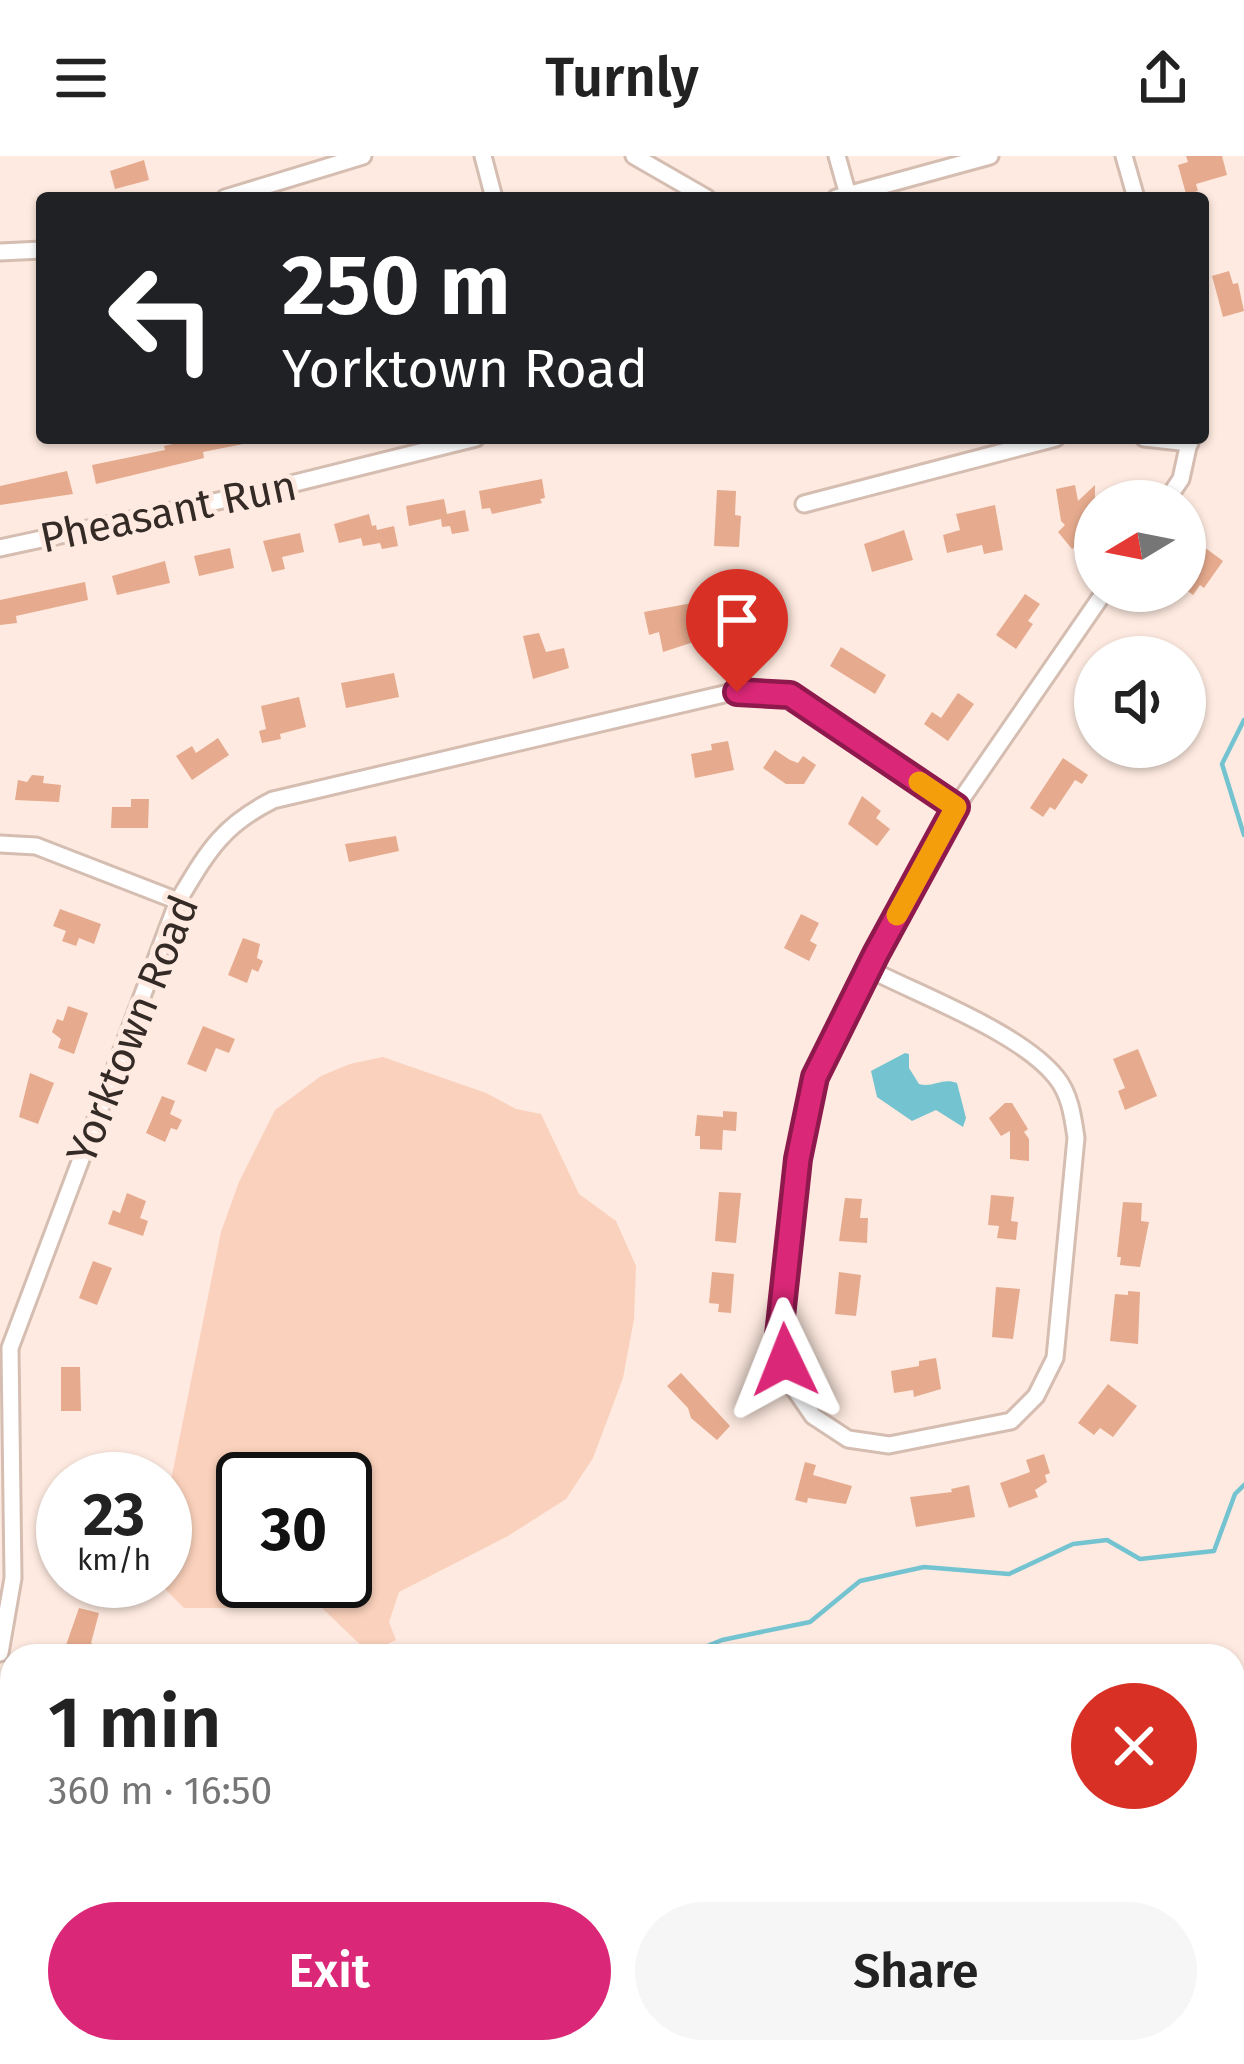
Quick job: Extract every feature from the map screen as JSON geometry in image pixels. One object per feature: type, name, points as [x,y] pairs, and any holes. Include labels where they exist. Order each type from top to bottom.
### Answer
[{"type":"street","points":[[245,192],[363,156]]},
{"type":"street","points":[[483,156],[492,192]]},
{"type":"street","points":[[634,156],[697,192]]},
{"type":"street","points":[[837,156],[841,192]]},
{"type":"street","points":[[860,192],[990,156]]},
{"type":"street","points":[[1124,156],[1134,192]]},
{"type":"street","points":[[0,252],[36,250]]},
{"type":"street","name":"Pheasant Run","points":[[0,548],[452,444]]},
{"type":"street","points":[[804,504],[1033,444]]},
{"type":"street","points":[[1180,480],[1189,444]]},
{"type":"street","points":[[871,970],[1016,1043],[1057,1077],[1071,1107],[1076,1138],[1055,1358],[1036,1396],[1011,1421],[889,1445],[848,1439],[813,1416],[791,1384],[779,1335],[798,1159],[815,1077],[956,807],[1091,612]]},
{"type":"street","name":"Yorktown Road","points":[[2,1644],[13,1578],[5,1347],[178,902],[207,852],[238,817],[273,800],[737,692],[790,695],[956,807]]},
{"type":"street","points":[[0,844],[36,846],[178,902]]},
{"type":"shaded area","points":[[383,1057],[486,1093],[516,1109],[541,1114],[579,1194],[616,1221],[636,1266],[634,1319],[623,1378],[593,1458],[566,1499],[508,1536],[399,1592],[389,1622],[396,1640],[388,1644],[360,1644],[322,1608],[372,1608],[372,1452],[216,1452],[216,1608],[192,1608],[192,1452],[177,1452],[221,1232],[239,1182],[275,1110],[321,1076]]},
{"type":"water","points":[[905,1053],[919,1084],[957,1083],[966,1118],[963,1127],[936,1110],[912,1121],[877,1097],[871,1071]]},
{"type":"building","points":[[1186,156],[1222,156],[1227,175],[1196,184],[1198,191],[1185,192],[1178,165],[1188,162]]},
{"type":"building","points":[[144,160],[149,180],[115,189],[110,171]]},
{"type":"building","points":[[1229,271],[1233,284],[1238,283],[1244,311],[1223,317],[1212,276]]},
{"type":"building","points":[[243,444],[96,484],[92,465],[165,450],[164,446]]},
{"type":"building","points":[[67,471],[73,494],[0,505],[0,486]]},
{"type":"building","points":[[542,479],[542,503],[492,514],[490,508],[482,509],[479,491]]},
{"type":"building","points":[[1074,485],[1072,549],[1058,532],[1065,525],[1056,489]]},
{"type":"building","points":[[717,490],[736,491],[735,515],[741,516],[739,547],[714,546]]},
{"type":"building","points":[[444,499],[447,514],[465,510],[469,531],[452,534],[450,526],[442,527],[441,519],[409,526],[406,506]]},
{"type":"building","points":[[995,505],[1003,550],[984,554],[982,545],[947,553],[943,535],[960,530],[956,514]]},
{"type":"building","points":[[369,514],[377,530],[394,526],[398,546],[363,546],[361,538],[339,543],[334,524]]},
{"type":"building","points":[[904,530],[913,560],[872,572],[864,544]]},
{"type":"building","points":[[300,533],[304,552],[282,557],[285,569],[272,572],[263,541]]},
{"type":"building","points":[[230,548],[234,568],[199,576],[194,556]]},
{"type":"building","points":[[1206,548],[1223,561],[1206,585]]},
{"type":"building","points":[[165,561],[170,583],[117,595],[112,576]]},
{"type":"building","points":[[85,582],[88,600],[16,616],[17,623],[0,625],[0,600]]},
{"type":"building","points":[[765,584],[768,605],[732,615],[729,589]]},
{"type":"building","points":[[1025,594],[1040,604],[1016,649],[996,635]]},
{"type":"building","points":[[692,603],[703,639],[663,652],[659,632],[649,635],[644,612]]},
{"type":"building","points":[[539,633],[546,652],[564,648],[569,668],[533,679],[523,636]]},
{"type":"building","points":[[841,647],[886,675],[875,694],[830,666]]},
{"type":"building","points":[[394,673],[399,697],[346,708],[341,683]]},
{"type":"building","points":[[958,693],[974,704],[948,741],[924,724],[932,712],[941,718]]},
{"type":"building","points":[[299,697],[306,727],[262,743],[259,731],[266,729],[261,706]]},
{"type":"building","points":[[218,738],[229,755],[192,780],[176,756],[192,746],[196,753]]},
{"type":"building","points":[[728,741],[734,770],[695,778],[691,754]]},
{"type":"building","points":[[775,750],[798,763],[803,756],[816,765],[804,784],[786,784],[763,768]]},
{"type":"building","points":[[1063,758],[1088,775],[1082,784],[1075,780],[1055,810],[1050,807],[1043,817],[1030,808]]},
{"type":"building","points":[[32,775],[44,776],[43,783],[61,785],[59,802],[15,800],[18,780],[27,782]]},
{"type":"building","points":[[862,796],[881,811],[876,818],[890,829],[877,846],[848,824]]},
{"type":"building","points":[[131,799],[149,799],[148,828],[111,828],[112,807],[131,807]]},
{"type":"building","points":[[396,836],[399,851],[349,862],[345,844]]},
{"type":"building","points":[[60,909],[101,924],[94,944],[79,938],[76,946],[62,941],[66,931],[53,926]]},
{"type":"building","points":[[801,914],[819,923],[810,941],[817,945],[809,961],[784,948]]},
{"type":"building","points":[[243,938],[260,944],[257,958],[263,961],[258,972],[252,969],[247,983],[228,975]]},
{"type":"building","points":[[68,1006],[88,1013],[74,1054],[58,1048],[61,1039],[52,1032],[57,1019],[63,1021]]},
{"type":"building","points":[[203,1026],[235,1039],[229,1053],[216,1048],[206,1072],[187,1064]]},
{"type":"building","points":[[1138,1049],[1157,1096],[1125,1110],[1118,1091],[1125,1088],[1113,1059]]},
{"type":"building","points":[[30,1073],[54,1083],[38,1124],[19,1117]]},
{"type":"building","points":[[162,1096],[175,1101],[170,1114],[182,1120],[177,1130],[171,1128],[165,1142],[146,1133]]},
{"type":"building","points":[[1005,1103],[1012,1103],[1028,1129],[1024,1132],[1029,1139],[1029,1161],[1010,1159],[1010,1131],[1001,1136],[989,1118]]},
{"type":"building","points":[[723,1111],[737,1112],[736,1131],[723,1130],[722,1150],[700,1149],[700,1136],[695,1136],[697,1115],[723,1117]]},
{"type":"building","points":[[719,1192],[741,1193],[736,1243],[715,1241]]},
{"type":"building","points":[[127,1193],[146,1201],[140,1218],[148,1221],[143,1236],[108,1224],[113,1210],[120,1213]]},
{"type":"building","points":[[991,1195],[1014,1197],[1011,1221],[1018,1222],[1016,1240],[997,1238],[999,1226],[988,1225]]},
{"type":"building","points":[[845,1198],[862,1199],[860,1218],[868,1218],[867,1243],[839,1241]]},
{"type":"building","points":[[1123,1202],[1142,1203],[1141,1221],[1149,1222],[1140,1267],[1120,1265],[1121,1257],[1117,1257]]},
{"type":"building","points":[[93,1261],[112,1268],[97,1305],[79,1298]]},
{"type":"building","points":[[712,1272],[734,1274],[731,1313],[718,1312],[719,1304],[709,1303]]},
{"type":"building","points":[[839,1272],[861,1275],[856,1316],[835,1314]]},
{"type":"building","points":[[996,1287],[1020,1289],[1013,1339],[992,1337]]},
{"type":"building","points":[[1128,1291],[1140,1292],[1138,1344],[1110,1341],[1115,1294],[1128,1295]]},
{"type":"building","points":[[936,1358],[941,1389],[914,1397],[913,1390],[894,1393],[891,1371]]},
{"type":"building","points":[[61,1367],[80,1367],[81,1411],[61,1411]]},
{"type":"building","points":[[681,1373],[730,1426],[717,1440],[691,1418],[667,1386]]},
{"type":"building","points":[[1108,1384],[1137,1406],[1113,1437],[1100,1428],[1094,1435],[1078,1423]]},
{"type":"building","points":[[1044,1454],[1050,1473],[1045,1475],[1047,1482],[1035,1490],[1038,1497],[1009,1508],[1000,1483],[1030,1472],[1026,1460]]},
{"type":"building","points":[[805,1462],[816,1465],[813,1475],[852,1486],[846,1504],[795,1500]]},
{"type":"building","points":[[969,1485],[975,1517],[916,1527],[910,1497]]},
{"type":"building","points":[[79,1608],[99,1613],[93,1644],[66,1644]]},
{"type":"waterway","points":[[1244,720],[1222,764],[1244,835]]},
{"type":"waterway","points":[[712,1644],[810,1622],[860,1581],[924,1567],[1009,1574],[1073,1544],[1107,1540],[1140,1559],[1214,1551],[1235,1494],[1244,1485]]},
{"type":"slow traffic","points":[[897,915],[956,807],[919,782]]},
{"type":"route","points":[[737,692],[790,695],[956,807],[815,1077],[798,1159],[779,1335],[785,1360]]}]
